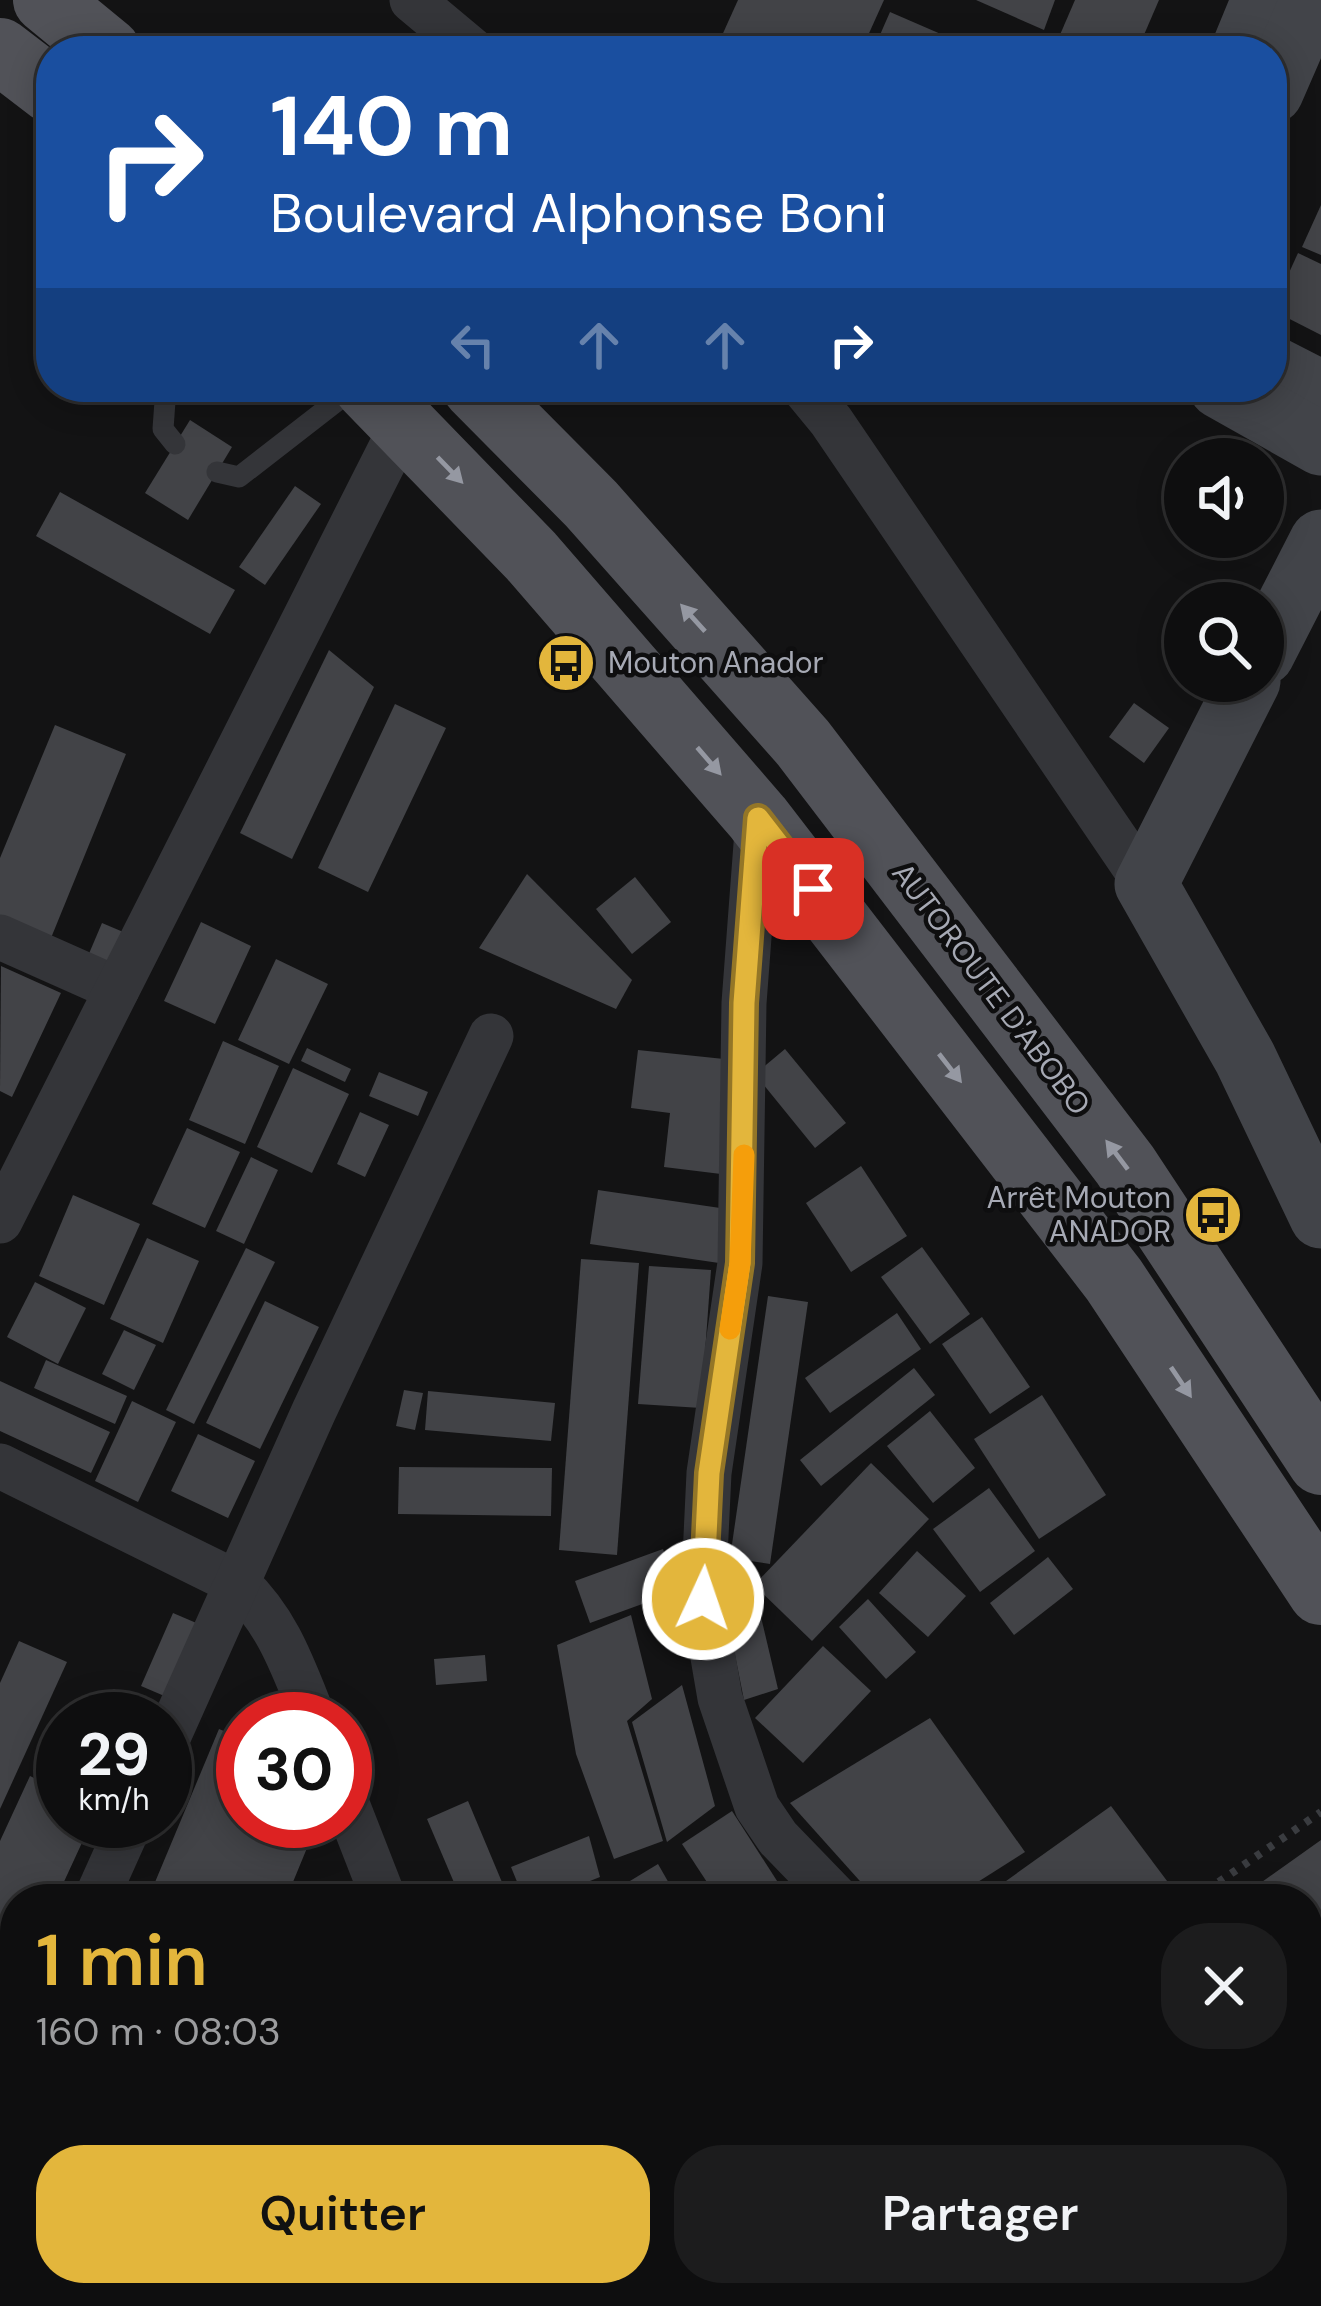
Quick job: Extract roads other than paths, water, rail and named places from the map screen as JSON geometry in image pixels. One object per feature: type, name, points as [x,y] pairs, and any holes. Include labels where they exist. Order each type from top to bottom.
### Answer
[{"type":"main road","points":[[46,0],[90,36]]},
{"type":"main road","points":[[1247,36],[1263,0]]},
{"type":"main road","points":[[1287,58],[1312,0]]},
{"type":"main road","points":[[0,51],[36,79]]},
{"type":"main road","points":[[1287,375],[1321,392]]},
{"type":"main road","points":[[378,402],[531,556],[758,818],[1114,1280],[1321,1592]]},
{"type":"main road","name":"AUTOROUTE D'ABOBO","points":[[490,402],[591,504],[803,743],[1125,1165],[1321,1462]]},
{"type":"main road","points":[[1247,402],[1321,444]]},
{"type":"main road","points":[[1284,613],[1321,541]]},
{"type":"main road","points":[[1238,702],[1146,884],[1245,1058],[1321,1217]]},
{"type":"street","points":[[412,0],[455,36]]},
{"type":"street","points":[[0,1221],[117,989],[374,402]]},
{"type":"street","points":[[815,402],[1146,884]]},
{"type":"street","points":[[758,818],[744,1003],[740,1263],[709,1473],[703,1599],[720,1698],[757,1807],[778,1838],[822,1884]]},
{"type":"street","points":[[0,937],[117,989]]},
{"type":"street","points":[[188,1692],[491,1036]]},
{"type":"street","points":[[0,1466],[237,1583],[262,1607],[280,1636],[303,1692]]},
{"type":"street","points":[[103,1884],[119,1848]]},
{"type":"street","points":[[364,1848],[378,1884]]},
{"type":"lane","points":[[165,402],[163,429],[175,445]]},
{"type":"lane","points":[[217,472],[238,477],[370,402]]},
{"type":"place","name":"Mouton Anador","points":[[566,663]]},
{"type":"place","name":"Arrêt Mouton ANADOR","points":[[1213,1215]]}]
